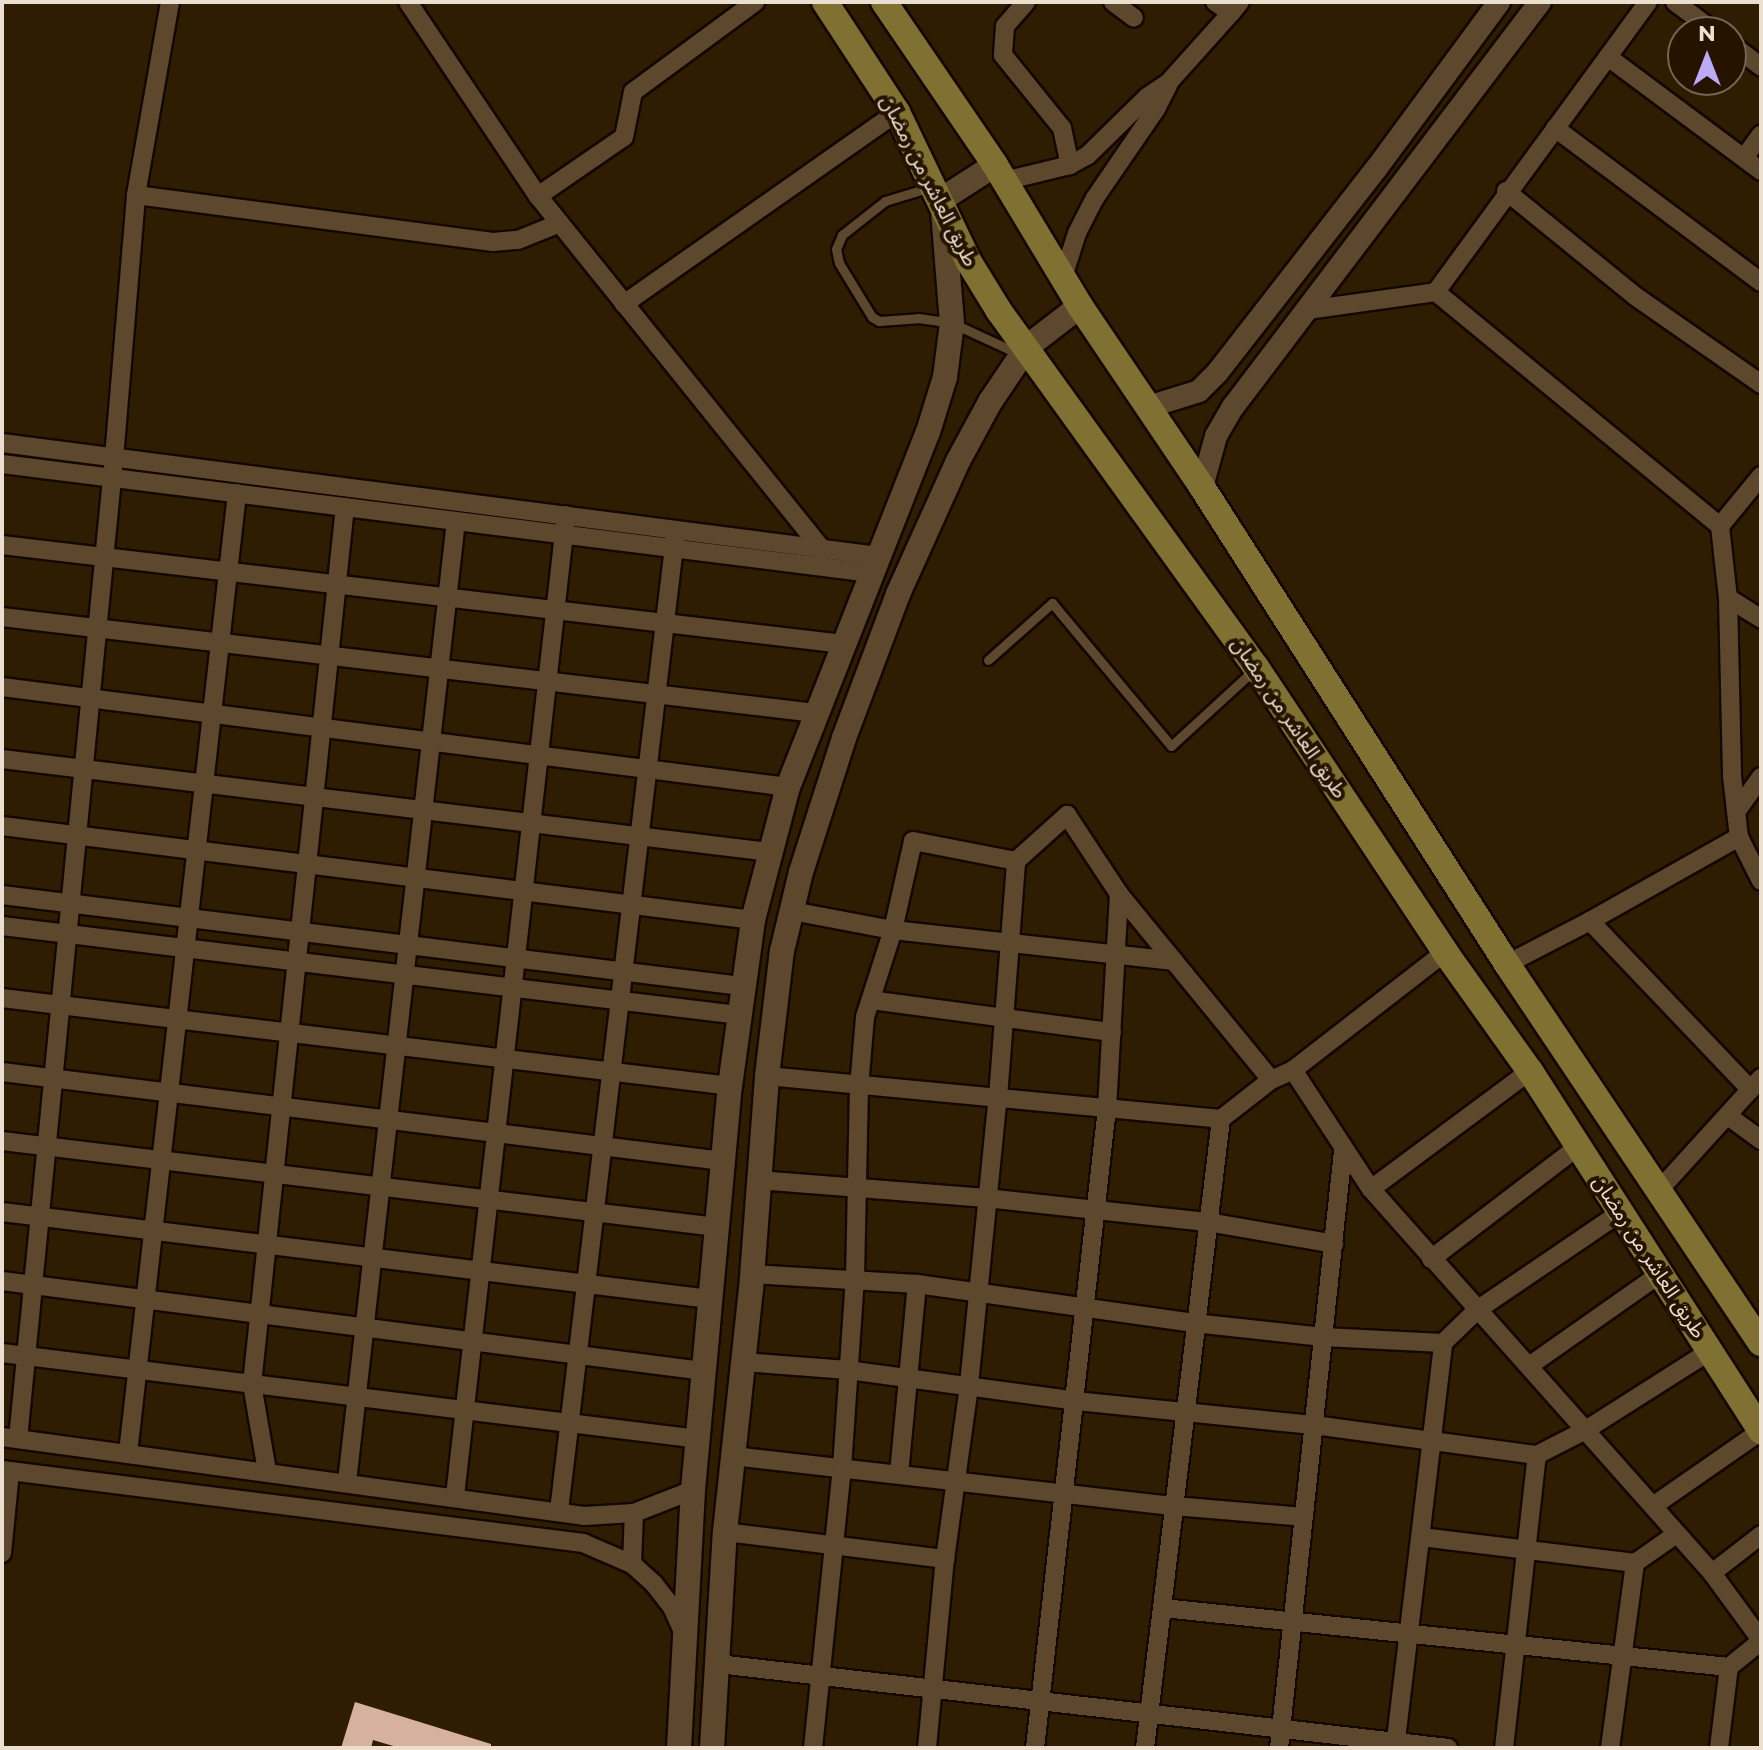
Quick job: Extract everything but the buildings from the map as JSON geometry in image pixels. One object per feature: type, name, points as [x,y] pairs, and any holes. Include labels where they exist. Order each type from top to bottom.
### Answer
[{"type":"main road","name":"طريق العاشر من رمضان","points":[[825,2],[897,112],[969,262],[1024,351],[1256,667],[1445,952],[1530,1071],[1761,1431]]},
{"type":"main road","points":[[884,2],[999,173],[1080,306],[1202,487],[1507,964],[1757,1332]]},
{"type":"main road","points":[[679,1748],[693,1490],[710,1299],[741,986],[753,920],[788,787],[928,432],[945,377],[952,323],[938,192],[999,173]]},
{"type":"main road","points":[[712,1748],[725,1532],[744,1362],[767,1076],[782,951],[792,911],[844,738],[898,594],[958,461],[990,402],[1024,351],[1080,306]]},
{"type":"street","points":[[170,2],[136,195],[114,458],[26,1356],[10,1438],[609,1516],[634,1513],[693,1490]]},
{"type":"street","points":[[408,2],[538,196],[837,569]]},
{"type":"street","points":[[538,196],[624,137],[633,92],[755,2]]},
{"type":"street","points":[[1026,2],[1005,26],[1003,55],[1062,128],[1070,165]]},
{"type":"street","points":[[1113,2],[1134,18]]},
{"type":"street","points":[[1148,407],[1199,391],[1217,373],[1376,169],[1500,2],[1533,11],[1227,417],[1216,436],[1202,487]]},
{"type":"street","points":[[1307,310],[1436,292],[1506,191],[1648,2]]},
{"type":"street","points":[[1675,2],[1694,16]]},
{"type":"street","points":[[1063,277],[1077,233],[1095,198],[1151,118],[1169,82],[1229,6]]},
{"type":"street","points":[[1608,57],[1761,171]]},
{"type":"street","points":[[999,173],[1070,165],[1088,155],[1147,97],[1169,82]]},
{"type":"street","points":[[624,304],[897,112]]},
{"type":"street","points":[[1555,128],[1761,282]]},
{"type":"street","points":[[1744,158],[1761,135]]},
{"type":"street","points":[[1506,191],[1635,296],[1761,384]]},
{"type":"street","points":[[136,195],[493,242],[518,240],[560,223]]},
{"type":"street","points":[[1436,292],[1720,526],[1728,598],[1732,776],[1736,812],[1739,837],[1761,881]]},
{"type":"street","points":[[2,443],[675,539],[837,569],[874,565]]},
{"type":"street","points":[[2,464],[456,521],[564,525]]},
{"type":"street","points":[[1720,526],[1761,476]]},
{"type":"street","points":[[128,1453],[237,493]]},
{"type":"street","points":[[1744,498],[1761,509]]},
{"type":"street","points":[[267,1471],[252,1384],[345,507]]},
{"type":"street","points":[[347,1482],[456,521]]},
{"type":"street","points":[[455,1496],[564,525]]},
{"type":"street","points":[[675,539],[821,548],[874,565]]},
{"type":"street","points":[[559,1511],[567,1423],[675,539]]},
{"type":"street","points":[[2,545],[843,644]]},
{"type":"street","points":[[1728,598],[1761,619]]},
{"type":"street","points":[[2,617],[815,713]]},
{"type":"street","points":[[2,687],[788,787]]},
{"type":"street","points":[[2,759],[769,852]]},
{"type":"street","points":[[1736,812],[1761,777]]},
{"type":"street","points":[[927,1748],[945,1559],[969,1385],[998,1097],[1016,861],[1067,815],[1119,894],[1271,1080]]},
{"type":"street","points":[[2,826],[753,920]]},
{"type":"street","points":[[1507,964],[1739,837]]},
{"type":"street","points":[[813,1748],[842,1468],[855,1278],[859,1087],[865,1017],[893,930],[913,841],[1016,861]]},
{"type":"street","points":[[1035,1748],[1107,1108],[1119,894]]},
{"type":"street","points":[[2,895],[741,986]]},
{"type":"street","points":[[792,911],[893,930],[1174,961]]},
{"type":"street","points":[[1590,921],[1756,1084],[1660,1189]]},
{"type":"street","points":[[2,926],[738,1015]]},
{"type":"street","points":[[767,1076],[1221,1119],[1271,1080],[1293,1070],[1445,952]]},
{"type":"street","points":[[2,998],[730,1086]]},
{"type":"street","points":[[871,1000],[1112,1032]]},
{"type":"street","points":[[1293,1070],[1343,1151],[1371,1189],[1653,1506],[1675,1535],[1712,1573],[1761,1640],[1729,1667],[1719,1748]]},
{"type":"street","points":[[1371,1189],[1530,1071]]},
{"type":"street","points":[[2,1072],[723,1161]]},
{"type":"street","points":[[1728,1116],[1761,1140]]},
{"type":"street","points":[[1145,1748],[1221,1119]]},
{"type":"street","points":[[2,1141],[717,1227]]},
{"type":"street","points":[[1431,1259],[1579,1146]]},
{"type":"street","points":[[1279,1748],[1343,1151]]},
{"type":"street","points":[[758,1180],[859,1185],[1207,1222],[1334,1244]]},
{"type":"street","points":[[2,1212],[710,1299]]},
{"type":"street","points":[[1396,1745],[1443,1343],[1477,1310],[1621,1212]]},
{"type":"street","points":[[752,1274],[917,1284],[1194,1323],[1323,1337],[1443,1343]]},
{"type":"street","points":[[1529,1366],[1660,1274]]},
{"type":"street","points":[[2,1281],[704,1371]]},
{"type":"street","points":[[899,1474],[917,1284]]},
{"type":"street","points":[[744,1362],[909,1377],[1076,1401],[1434,1439],[1537,1455],[1584,1431],[1710,1351]]},
{"type":"street","points":[[2,1353],[698,1439]]},
{"type":"street","points":[[1653,1506],[1761,1431]]},
{"type":"street","points":[[1504,1748],[1537,1455]]},
{"type":"street","points":[[733,1456],[1174,1506],[1304,1517]]},
{"type":"street","points":[[2,1553],[6,1471],[583,1543],[632,1564],[654,1584],[672,1607],[684,1634]]},
{"type":"street","points":[[632,1564],[634,1513]]},
{"type":"street","points":[[725,1532],[945,1559]]},
{"type":"street","points":[[1421,1537],[1635,1563],[1675,1535]]},
{"type":"street","points":[[1712,1573],[1761,1535]]},
{"type":"street","points":[[1610,1748],[1635,1563]]},
{"type":"street","points":[[1163,1608],[1729,1667]]},
{"type":"street","points":[[718,1664],[1396,1745],[1448,1748]]},
{"type":"lane","points":[[938,192],[885,201],[842,235],[836,256],[872,317],[887,322],[918,318],[952,323],[1024,351]]},
{"type":"lane","points":[[988,660],[1052,603],[1171,746],[1256,667]]}]
